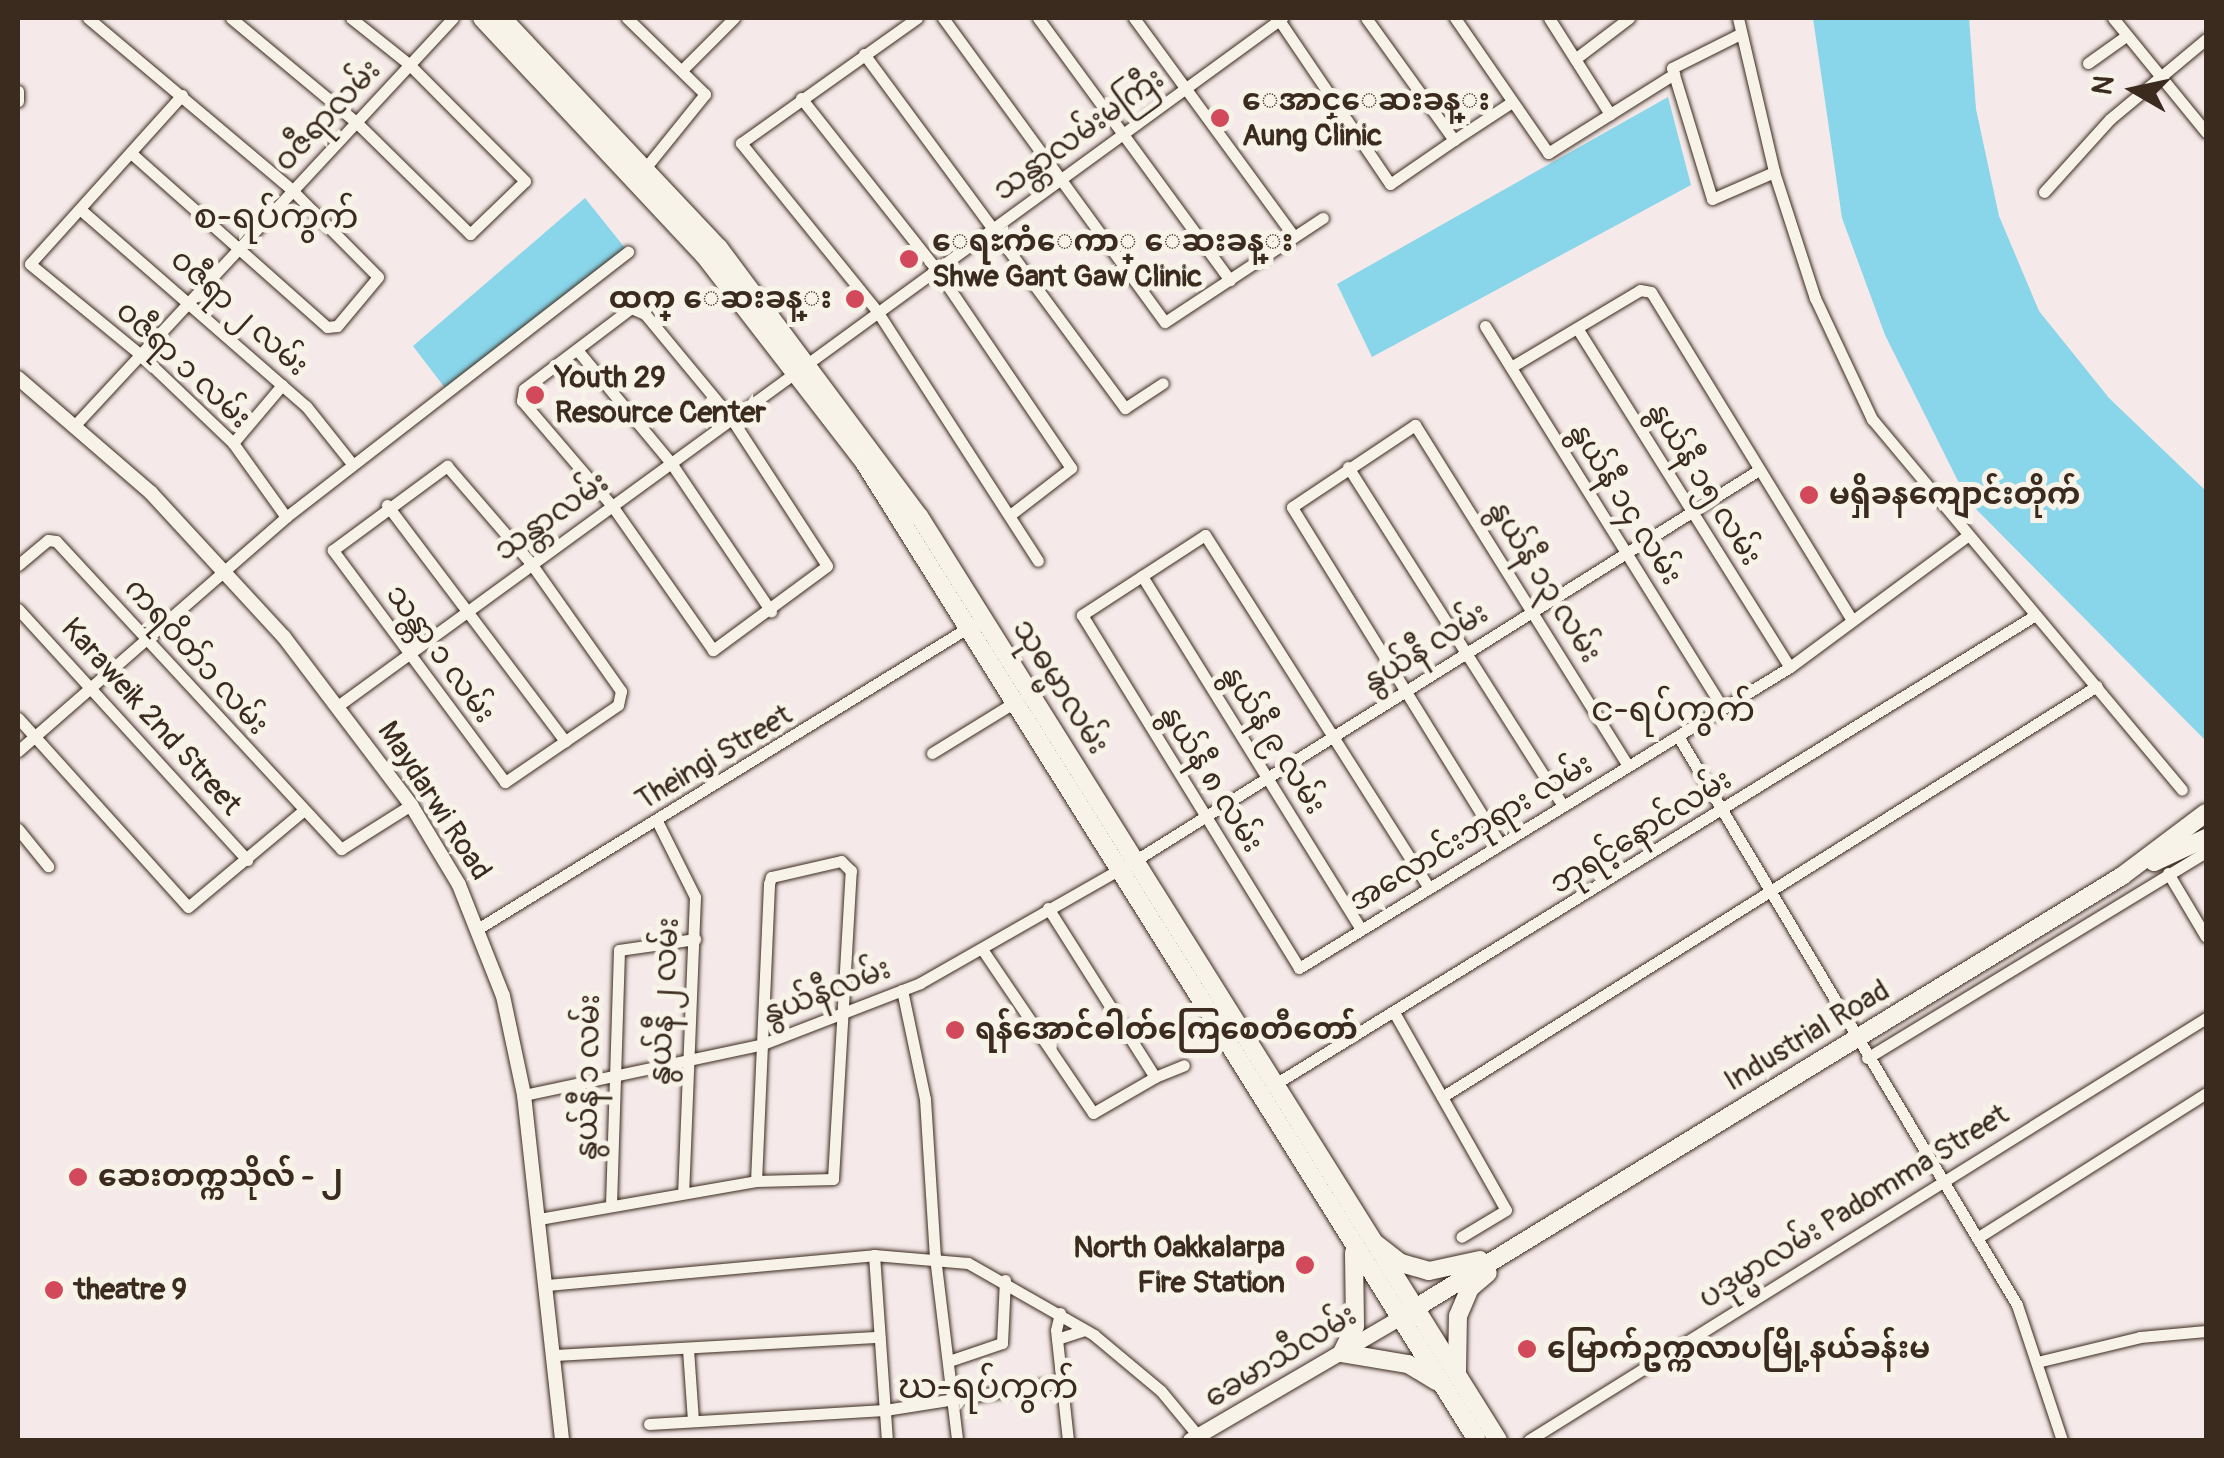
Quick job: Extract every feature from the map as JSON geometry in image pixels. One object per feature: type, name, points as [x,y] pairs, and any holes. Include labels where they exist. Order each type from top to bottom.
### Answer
[{"type":"main road","name":"သုဓမ္မာလမ်း","points":[[482,18],[636,178],[803,368]]},
{"type":"main road","name":"သုဓမ္မာလမ်း","points":[[502,18],[647,166],[803,368],[978,622],[1406,1314],[1451,1383],[1498,1440]]},
{"type":"main road","name":"သုဓမ္မာလမ်း","points":[[978,622],[1018,700],[1272,1086],[1359,1239]]},
{"type":"main road","points":[[2122,876],[2206,813]]},
{"type":"main road","points":[[2122,876],[2206,838]]},
{"type":"main road","name":"Industrial Road","points":[[1522,1244],[2122,876]]},
{"type":"main road","points":[[1359,1239],[1401,1262],[1429,1270],[1459,1268],[1522,1244],[1470,1288],[1452,1350],[1451,1383],[1408,1364],[1342,1353],[1355,1326],[1360,1286],[1359,1239]]},
{"type":"main road","points":[[1406,1314],[1522,1244]]},
{"type":"main road","name":"ခေမာသီလမ်း","points":[[1195,1439],[1406,1314]]},
{"type":"main road","name":"သုဓမ္မာလမ်း","points":[[1451,1383],[1476,1440]]},
{"type":"street","points":[[88,18],[105,22],[135,53],[292,190],[378,277],[332,329],[243,246],[131,153]]},
{"type":"street","points":[[231,18],[356,122],[470,234],[525,180],[410,65],[350,18]]},
{"type":"street","name":"ဝဇီရာလမ်း","points":[[76,425],[454,18]]},
{"type":"street","points":[[627,18],[705,94],[647,166]]},
{"type":"street","points":[[682,70],[734,18]]},
{"type":"street","points":[[917,18],[741,143],[878,313],[1038,561]]},
{"type":"street","points":[[944,18],[1165,322],[1322,218]]},
{"type":"street","points":[[1038,18],[1126,133],[1230,280]]},
{"type":"street","points":[[1134,18],[1188,86],[1294,237]]},
{"type":"street","points":[[1366,18],[1454,140]]},
{"type":"street","points":[[1455,18],[1548,153],[1674,74]]},
{"type":"street","points":[[1549,18],[1610,114]]},
{"type":"street","points":[[1575,59],[1629,18]]},
{"type":"street","points":[[1738,18],[1774,172],[1814,298],[1872,419],[2182,790]]},
{"type":"street","points":[[2113,18],[2158,79],[2206,132]]},
{"type":"street","points":[[1280,19],[1393,184],[1512,102]]},
{"type":"street","name":"သန္တာလမ်းမကြီး","points":[[803,368],[1280,19]]},
{"type":"street","points":[[1740,34],[1674,65],[1674,74],[1712,199],[1774,172]]},
{"type":"street","points":[[2088,63],[2126,36]]},
{"type":"street","points":[[2044,192],[2110,120],[2206,39]]},
{"type":"street","points":[[864,54],[997,226],[1126,408],[1164,383]]},
{"type":"street","points":[[81,210],[182,95]]},
{"type":"street","points":[[802,98],[937,270],[1072,472],[1010,515]]},
{"type":"street","name":"ဝဇီရာ ၁ လမ်း","points":[[81,210],[30,264],[142,356],[233,443],[286,516]]},
{"type":"street","name":"ဝဇီရာ ၂ လမ်း","points":[[81,210],[190,300],[282,385],[354,465]]},
{"type":"street","points":[[18,751],[286,516],[628,252]]},
{"type":"street","points":[[1511,367],[1640,290],[1652,292],[1852,620]]},
{"type":"street","points":[[639,308],[731,418],[827,566],[772,611],[713,650],[612,507],[520,394],[578,351],[639,308]]},
{"type":"street","name":"နွယ်နီ ၁၄ လမ်း","points":[[1484,326],[1722,708]]},
{"type":"street","name":"နွယ်နီ ၁၅ လမ်း","points":[[1577,328],[1790,667]]},
{"type":"street","points":[[578,351],[671,463],[772,611]]},
{"type":"street","name":"သန္တာလမ်း","points":[[339,706],[409,650],[803,368]]},
{"type":"street","name":"Maydarwi Road","points":[[18,378],[76,425],[224,569],[339,706],[411,805],[479,928],[503,996],[524,1095],[562,1440]]},
{"type":"street","points":[[233,443],[282,385]]},
{"type":"street","name":"နွယ်နီ ၁၃ လမ်း","points":[[1348,468],[1417,425],[1628,766]]},
{"type":"street","points":[[453,467],[530,562],[621,691],[618,705],[564,741],[387,505],[453,467]]},
{"type":"street","points":[[1500,844],[1292,506],[1348,468],[1563,806]]},
{"type":"street","name":"နွယ်နီ လမ်း","points":[[1128,862],[1758,471]]},
{"type":"street","name":"သန္တာ ၁ လမ်း","points":[[387,505],[334,553],[505,782],[564,741]]},
{"type":"street","points":[[1142,576],[1204,535],[1428,888]]},
{"type":"street","name":"အလောင်းဘုရား လမ်း","points":[[1299,968],[1790,667],[1966,536]]},
{"type":"street","name":"ကရဝိတ်၁ လမ်း","points":[[18,565],[52,538],[341,849],[411,805]]},
{"type":"street","name":"နွယ်နီ ၈ လမ်း","points":[[1142,576],[1082,616],[1299,968]]},
{"type":"street","name":"နွယ်နီ ၉ လမ်း","points":[[1142,576],[1362,930]]},
{"type":"street","name":"Karaweik 2nd Street","points":[[18,609],[92,685],[247,860]]},
{"type":"street","name":"ဘုရင့်နောင်လမ်း","points":[[1272,1086],[1396,1014],[2034,616]]},
{"type":"street","name":"Theingi Street","points":[[479,928],[978,622]]},
{"type":"street","points":[[1442,1097],[2097,686]]},
{"type":"street","points":[[932,753],[1018,700]]},
{"type":"street","points":[[18,718],[186,906],[303,811]]},
{"type":"street","points":[[1678,736],[1718,814],[1770,892],[2016,1305],[2062,1440]]},
{"type":"street","name":"နွယ်နီ ၂ လမ်း","points":[[657,820],[689,877],[694,939],[683,1192]]},
{"type":"street","points":[[18,829],[48,866]]},
{"type":"street","points":[[1868,1058],[2206,852]]},
{"type":"street","name":"နွယ်နီလမ်း","points":[[524,1095],[686,1063],[762,1044],[840,1018],[982,949],[1128,862]]},
{"type":"street","points":[[539,1218],[756,1181],[833,1179],[849,864],[771,877],[756,1181]]},
{"type":"street","points":[[2168,873],[2206,937]]},
{"type":"street","points":[[1048,908],[1156,1077]]},
{"type":"street","name":"နွယ်နီ ၁ လမ်း","points":[[611,1205],[620,950],[694,939]]},
{"type":"street","points":[[982,949],[1093,1113],[1184,1065]]},
{"type":"street","points":[[902,990],[925,1099],[934,1257],[957,1440]]},
{"type":"street","points":[[1396,1014],[1506,1210],[1462,1237]]},
{"type":"street","name":"ပဒုမ္မာလမ်း Padomma Street","points":[[1529,1440],[2206,1018]]},
{"type":"street","points":[[1976,1238],[2206,1093]]},
{"type":"street","points":[[874,1255],[887,1440]]},
{"type":"street","points":[[547,1286],[874,1255],[934,1257],[1005,1280],[1085,1330],[1161,1391],[1195,1439]]},
{"type":"street","points":[[949,1361],[1002,1342],[1005,1280]]},
{"type":"street","points":[[1060,1313],[1057,1339],[1068,1440]]},
{"type":"street","points":[[1057,1339],[1085,1330]]},
{"type":"street","points":[[2037,1362],[2140,1337],[2206,1331]]},
{"type":"street","points":[[555,1354],[880,1337]]},
{"type":"street","points":[[688,1349],[692,1421]]},
{"type":"street","points":[[649,1424],[885,1410],[1062,1382]]},
{"type":"water","points":[[1813,18],[1969,18],[1976,109],[1999,216],[2039,311],[2109,398],[2206,491],[2206,741],[1968,501],[1885,335],[1842,218]]},
{"type":"water","points":[[1668,97],[1691,185],[1372,357],[1337,284]]},
{"type":"water","points":[[585,198],[625,248],[445,388],[413,346]]},
{"type":"place","name":"ေအာင္ေဆးခန္း Aung Clinic","points":[[1220,118]]},
{"type":"place","name":"ေရႊကံေကာ္ ေဆးခန္း Shwe Gant Gaw Clinic","points":[[909,259]]},
{"type":"place","name":"ထက္ ေဆးခန္း","points":[[855,299]]},
{"type":"place","name":"Youth 29 Resource Center","points":[[535,395]]},
{"type":"place","name":"မရှိခနကျောင်းတိုက်","points":[[1809,495]]},
{"type":"place","name":"ရန်အောင်ဓါတ်ကြေစေတီတော်","points":[[955,1030]]},
{"type":"place","name":"ဆေးတက္ကသိုလ် - ၂","points":[[78,1177]]},
{"type":"place","name":"North Oakkalarpa Fire Station","points":[[1305,1265]]},
{"type":"place","name":"theatre 9","points":[[54,1290]]},
{"type":"place","name":"မြောက်ဥက္ကလာပမြို့နယ်ခန်းမ","points":[[1527,1349]]},
{"type":"district","name":"စ-ရပ်ကွက်","points":[[276,217]]},
{"type":"district","name":"င-ရပ်ကွက်","points":[[1673,710]]},
{"type":"district","name":"ဃ-ရပ်ကွက်","points":[[988,1387]]}]
